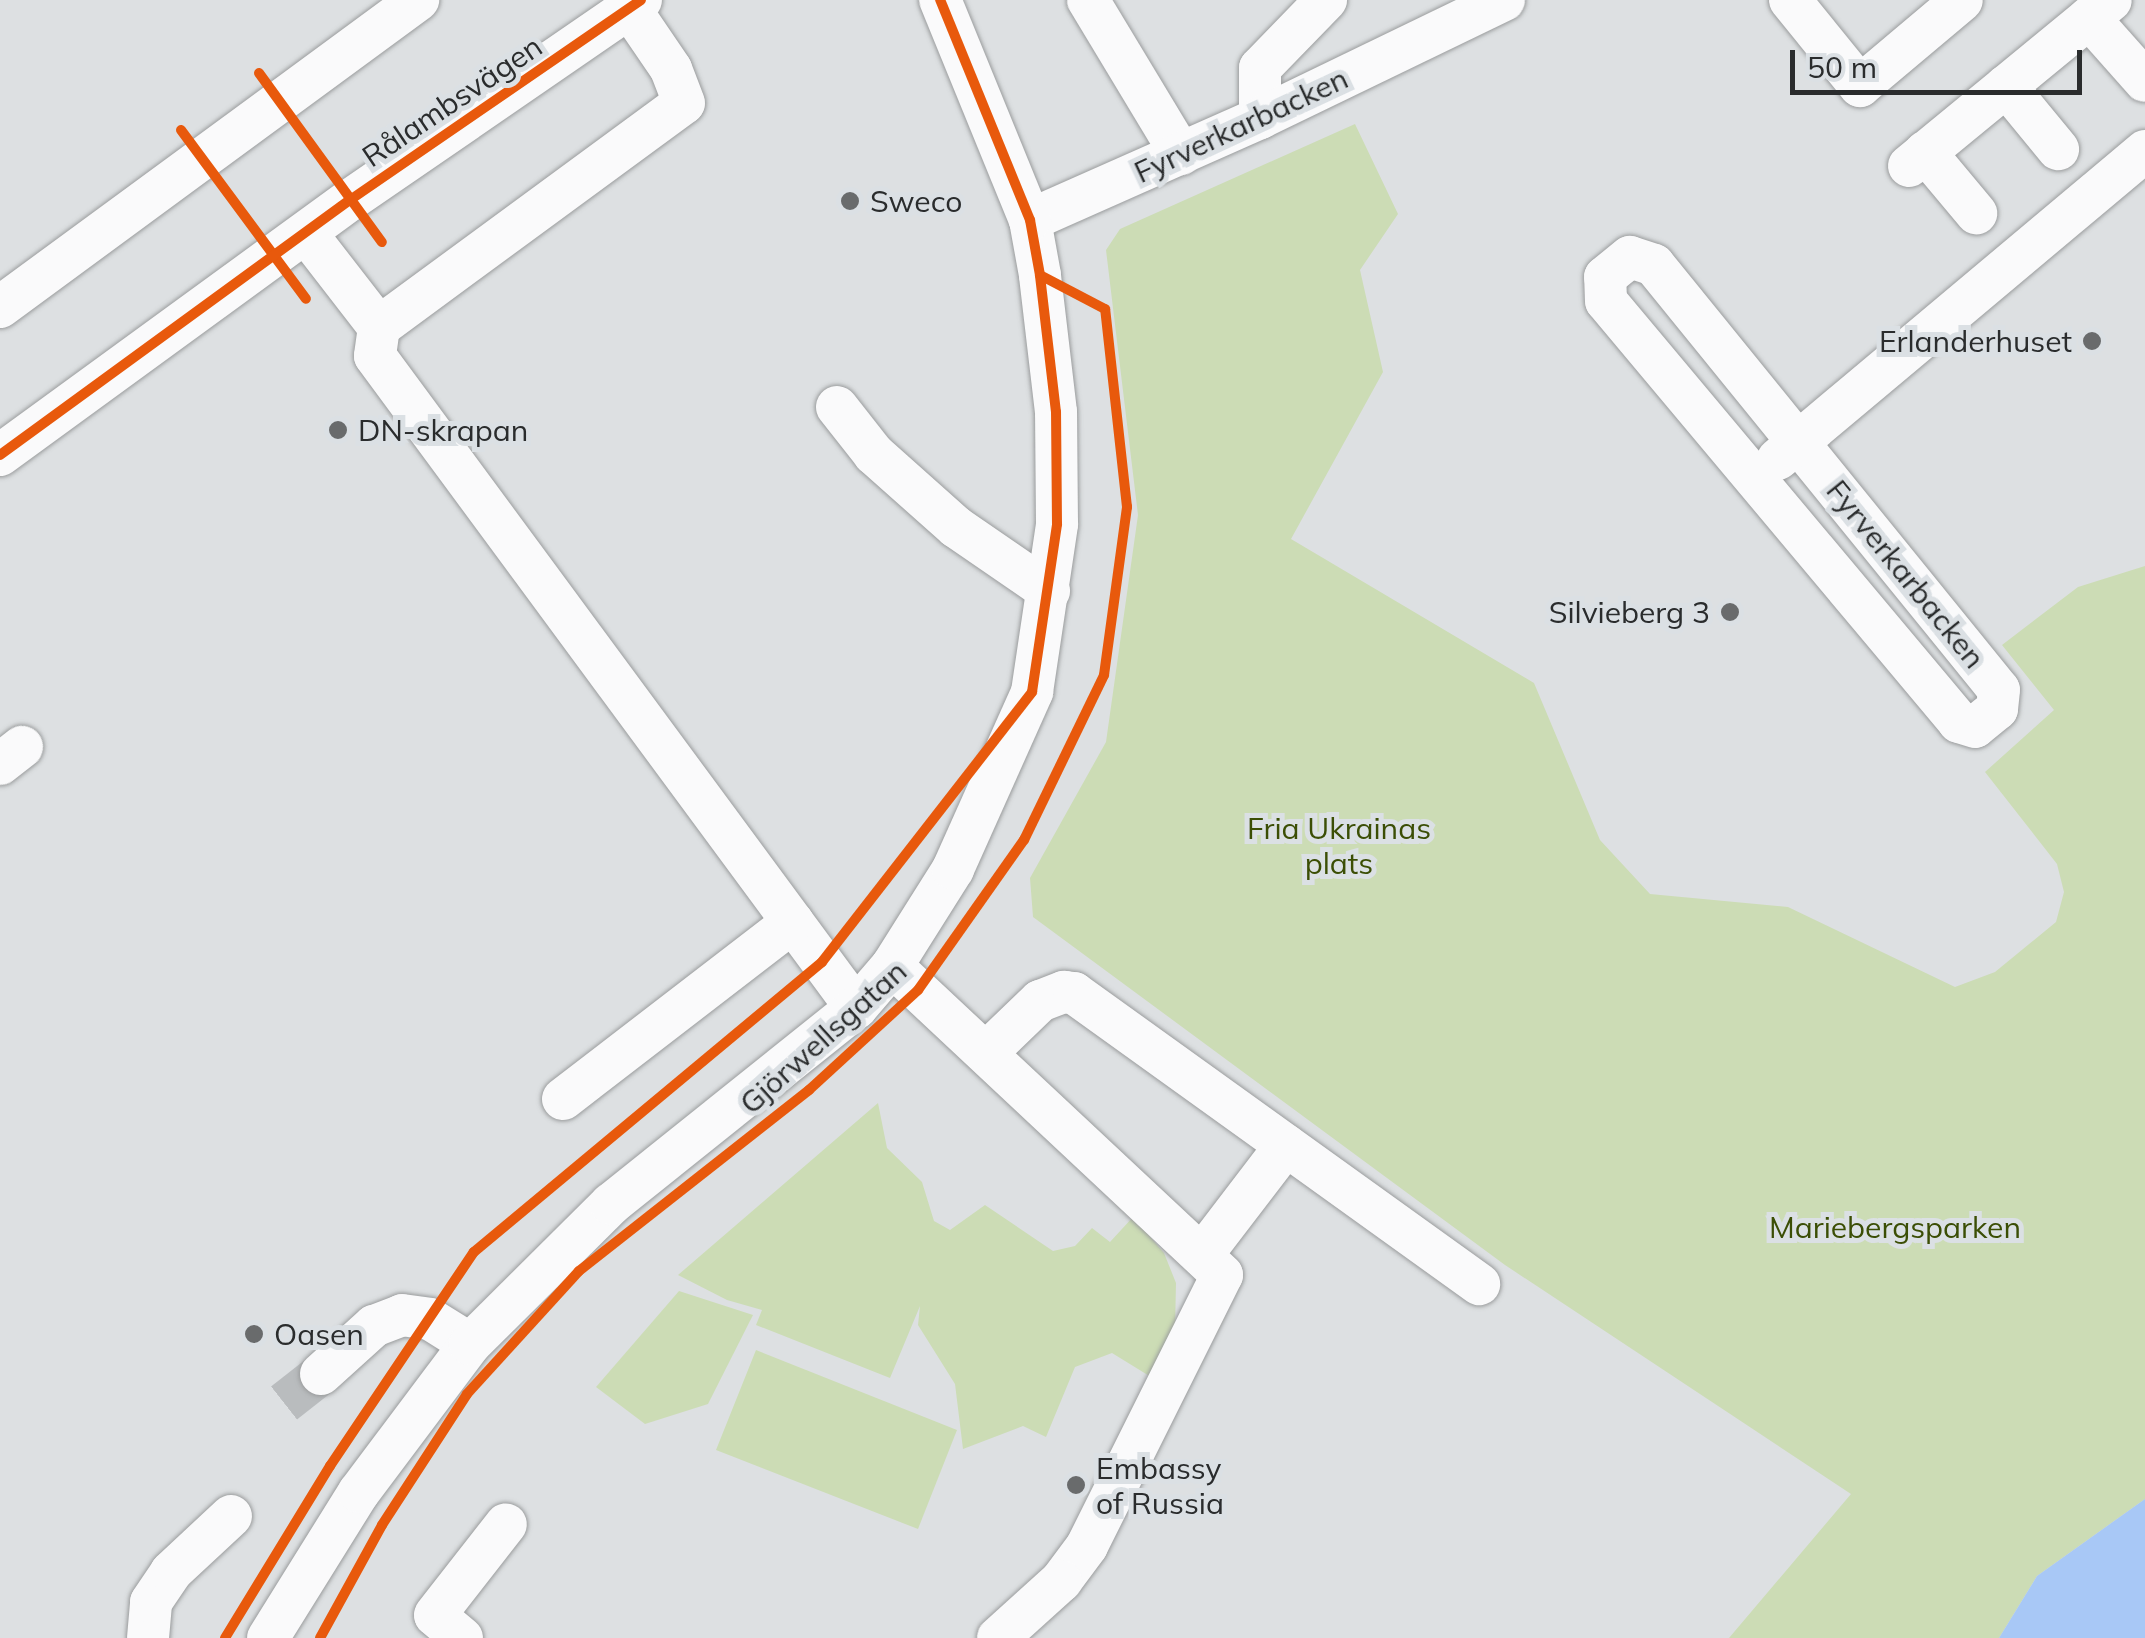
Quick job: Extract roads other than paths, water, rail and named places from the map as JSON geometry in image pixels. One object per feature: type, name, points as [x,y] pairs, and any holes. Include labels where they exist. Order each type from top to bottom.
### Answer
[{"type":"street","points":[[0,307],[418,0]]},
{"type":"street","name":"Gjörwellsgatan","points":[[279,1634],[359,1492],[470,1344],[611,1204],[856,1008],[892,966],[919,928],[984,807],[1032,692],[1057,524],[1056,412],[1030,220],[940,0]]},
{"type":"street","points":[[1088,0],[1181,154]]},
{"type":"street","points":[[1260,118],[1260,68],[1326,0]]},
{"type":"street","name":"Fyrverkarbacken","points":[[1030,220],[1260,118],[1504,0]]},
{"type":"street","points":[[1790,0],[1860,86],[1947,5]]},
{"type":"street","points":[[379,327],[684,103],[671,69],[624,8]]},
{"type":"street","name":"Rålambsvägen","points":[[0,456],[624,8]]},
{"type":"street","points":[[1976,213],[1917,159],[2100,9],[2145,81]]},
{"type":"street","points":[[2006,86],[2058,149]]},
{"type":"street","points":[[1754,478],[2145,151]]},
{"type":"street","points":[[306,233],[379,327],[375,356],[856,1008]]},
{"type":"street","name":"Fyrverkarbacken","points":[[1630,257],[1654,265],[1799,440],[1999,690],[1997,708],[1975,728],[1959,722],[1754,478],[1606,302],[1605,277],[1630,257]]},
{"type":"street","points":[[837,406],[874,454],[956,527],[1049,591]]},
{"type":"street","points":[[563,1099],[793,922]]},
{"type":"street","points":[[892,966],[1222,1275],[1087,1546],[1060,1582],[998,1638]]},
{"type":"street","points":[[987,1052],[1040,1000],[1074,993],[1479,1284]]},
{"type":"street","points":[[1202,1255],[1286,1145]]},
{"type":"street","points":[[322,1374],[374,1326],[402,1315],[430,1319],[470,1344]]},
{"type":"street","points":[[148,1638],[151,1602],[171,1572],[231,1516]]},
{"type":"street","points":[[462,1638],[435,1615],[506,1524]]},
{"type":"water","points":[[2145,1499],[2145,1638],[1999,1638],[2037,1576]]},
{"type":"tunnel","points":[[284,1403],[321,1374]]},
{"type":"place","name":"Sweco","points":[[850,201]]},
{"type":"place","name":"Erlanderhuset","points":[[2092,341]]},
{"type":"place","name":"DN-skrapan","points":[[338,430]]},
{"type":"place","name":"Silvieberg 3","points":[[1730,612]]},
{"type":"place","name":"Oasen","points":[[254,1334]]},
{"type":"place","name":"Embassy of Russia","points":[[1076,1485]]},
{"type":"park label","name":"Fria Ukrainas plats","points":[[1339,845]]},
{"type":"park label","name":"Mariebergsparken","points":[[1895,1227]]}]
